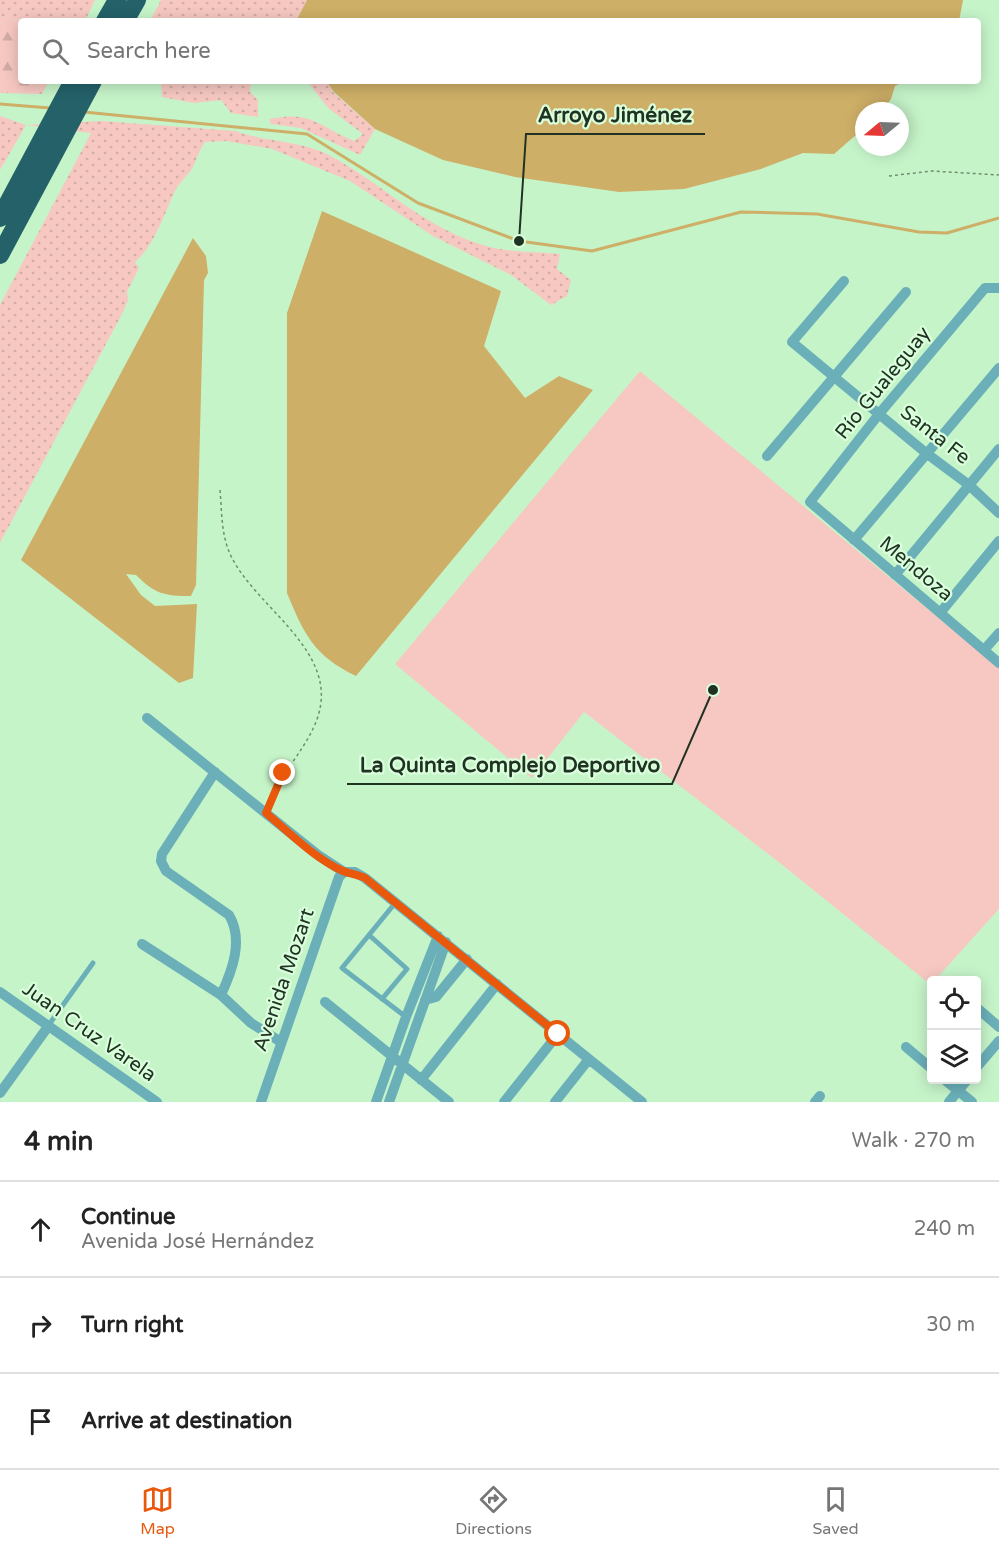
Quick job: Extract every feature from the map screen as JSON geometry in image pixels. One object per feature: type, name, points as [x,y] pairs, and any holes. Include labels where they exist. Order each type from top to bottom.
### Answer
[{"type":"highway","points":[[107,18],[117,0]]},
{"type":"highway","points":[[127,18],[137,0]]},
{"type":"highway","points":[[0,218],[71,84]]},
{"type":"highway","points":[[0,255],[91,84]]},
{"type":"street","name":"Santa Fe","points":[[844,281],[792,342],[926,453],[969,485],[999,513]]},
{"type":"street","name":"Río Gualeguay","points":[[810,502],[879,414],[985,288],[999,288]]},
{"type":"street","points":[[767,456],[906,292]]},
{"type":"street","points":[[854,540],[999,368]]},
{"type":"street","points":[[896,575],[999,450]]},
{"type":"street","name":"Mendoza","points":[[810,502],[999,663]]},
{"type":"street","points":[[940,613],[999,541]]},
{"type":"street","points":[[984,651],[999,633]]},
{"type":"street","points":[[147,718],[318,855],[344,872],[355,872],[365,878],[396,902],[642,1102]]},
{"type":"street","points":[[215,772],[162,854],[161,861],[166,871],[229,915],[233,921],[235,959],[233,970],[220,995]]},
{"type":"street","name":"Avenida Mozart","points":[[261,1102],[339,877],[344,872]]},
{"type":"street","points":[[389,1102],[425,1000],[442,939]]},
{"type":"street","points":[[376,1102],[406,1017],[442,939]]},
{"type":"street","points":[[142,944],[220,995],[251,1023],[281,1042]]},
{"type":"street","points":[[425,1000],[436,997],[467,959]]},
{"type":"street","points":[[421,1080],[497,984]]},
{"type":"street","name":"Juan Cruz Varela","points":[[0,992],[47,1028],[157,1102]]},
{"type":"street","points":[[325,1002],[449,1102]]},
{"type":"street","points":[[981,1010],[997,1020]]},
{"type":"street","points":[[0,1093],[47,1028]]},
{"type":"street","points":[[504,1102],[558,1034]]},
{"type":"street","points":[[981,1062],[999,1041]]},
{"type":"street","points":[[906,1047],[927,1065]]},
{"type":"street","points":[[555,1102],[589,1059]]},
{"type":"street","points":[[950,1084],[972,1102]]},
{"type":"street","points":[[949,1102],[964,1084]]},
{"type":"lane","points":[[396,902],[342,968],[406,1017]]},
{"type":"lane","points":[[369,935],[407,969],[382,999]]},
{"type":"lane","points":[[47,1028],[93,963]]},
{"type":"path","points":[[889,176],[932,171],[999,175]]},
{"type":"path","points":[[220,490],[224,536],[231,557],[249,584],[306,649],[320,678],[321,702],[318,715],[312,729],[283,773],[266,813]]},
{"type":"green space","points":[[0,0],[95,0],[86,18],[18,18],[0,24]]},
{"type":"green space","points":[[161,0],[307,0],[298,18],[152,18]]},
{"type":"green space","points":[[10,19],[18,20],[18,84],[47,84],[42,94],[0,93],[0,24]]},
{"type":"green space","points":[[161,84],[251,84],[250,92],[258,100],[258,117],[231,113],[221,100],[194,103],[162,97]]},
{"type":"green space","points":[[309,84],[328,84],[334,93],[375,129],[360,155],[301,128],[271,124],[269,119],[305,118],[354,141],[363,134],[328,108]]},
{"type":"green space","points":[[0,116],[26,125],[0,170]]},
{"type":"green space","points":[[102,121],[235,131],[306,146],[348,166],[422,216],[462,237],[502,249],[560,254],[557,269],[571,280],[567,296],[551,305],[511,275],[433,236],[350,181],[272,149],[226,141],[205,142],[193,167],[176,189],[148,248],[135,262],[139,268],[127,292],[128,300],[123,312],[0,543],[0,305],[91,133],[26,125]]},
{"type":"green space","points":[[640,371],[999,668],[999,909],[939,976],[927,976],[927,982],[780,863],[584,712],[532,778],[395,664]]},
{"type":"shaded area","points":[[307,0],[963,0],[960,18],[298,18]]},
{"type":"shaded area","points":[[328,84],[899,84],[895,86],[889,102],[855,102],[855,136],[834,154],[803,153],[761,169],[684,189],[619,192],[515,177],[443,160],[375,129]]},
{"type":"shaded area","points":[[322,211],[501,291],[484,346],[525,398],[559,376],[593,390],[356,676],[320,652],[305,632],[287,593],[287,313]]},
{"type":"shaded area","points":[[193,238],[206,256],[208,273],[204,280],[196,585],[191,596],[160,593],[136,575],[126,574],[141,595],[155,606],[197,604],[193,678],[179,683],[21,560]]},
{"type":"waterway","points":[[0,104],[50,108]]},
{"type":"waterway","points":[[84,112],[307,134],[418,203],[519,241],[592,251],[741,212],[817,214],[919,232],[947,233],[999,218]]},
{"type":"place","name":"Arroyo Jiménez","points":[[519,241]]},
{"type":"place","name":"La Quinta Complejo Deportivo","points":[[713,690]]},
{"type":"route","points":[[283,773],[266,813],[318,855],[344,872],[355,872],[365,878],[558,1034]]}]
